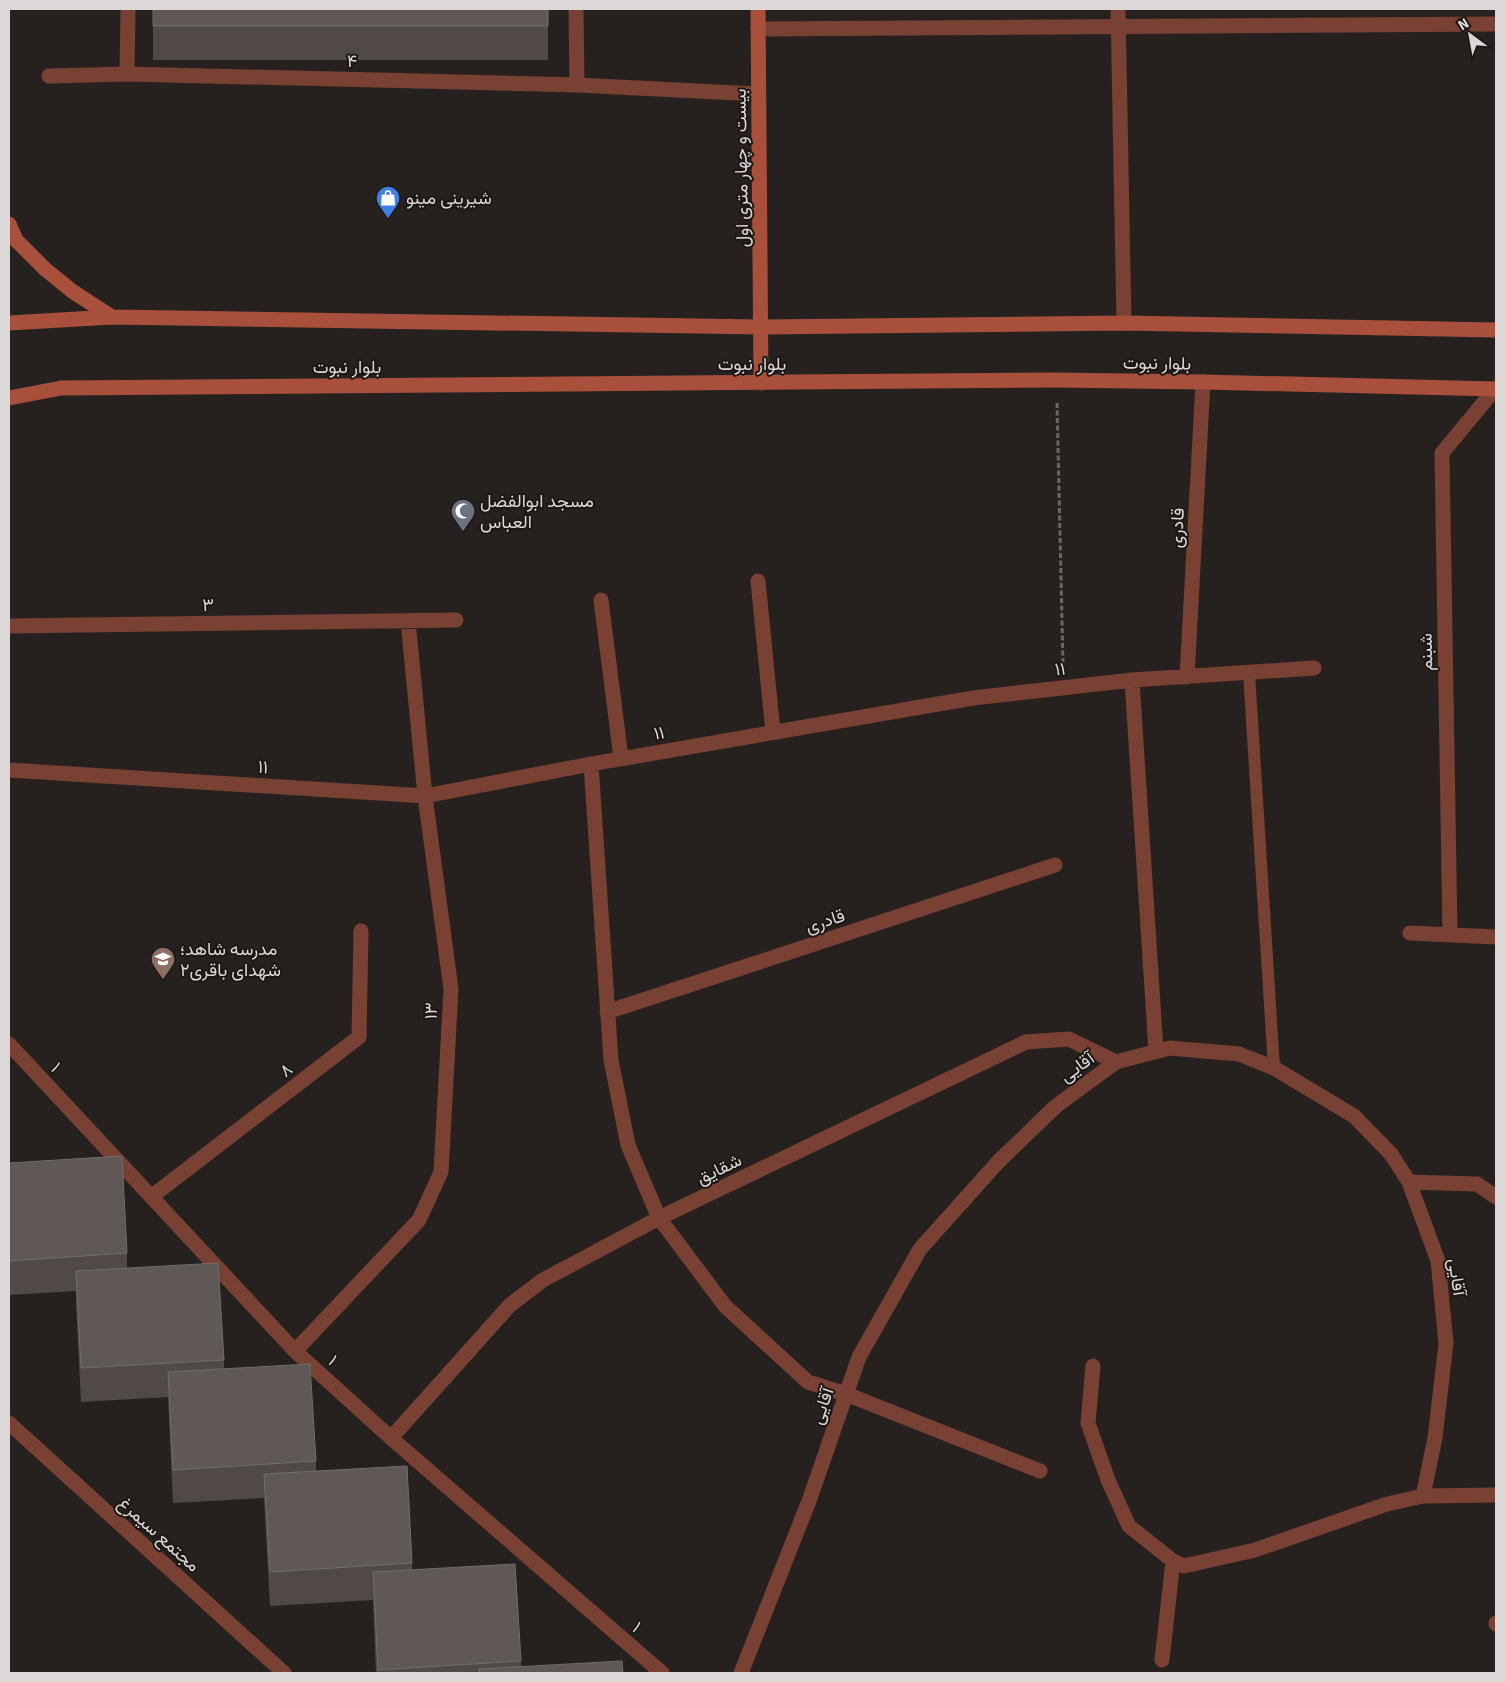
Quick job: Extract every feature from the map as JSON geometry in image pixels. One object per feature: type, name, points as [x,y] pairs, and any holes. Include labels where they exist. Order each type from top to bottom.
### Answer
[{"type":"main road","name":"بیست و چهار متری اول","points":[[758,9],[761,383]]},
{"type":"main road","points":[[9,224],[16,240],[45,269],[72,291],[112,317]]},
{"type":"main road","points":[[9,323],[112,317],[761,327],[1124,323],[1496,330]]},
{"type":"main road","name":"بلوار نبوت","points":[[9,398],[61,388],[1056,380],[1496,387]]},
{"type":"street","points":[[127,74],[128,9]]},
{"type":"street","points":[[576,9],[577,84]]},
{"type":"street","points":[[1118,9],[1124,323]]},
{"type":"street","points":[[758,29],[1496,24]]},
{"type":"street","name":"۴","points":[[48,76],[127,74],[577,84],[758,94]]},
{"type":"street","name":"قادری","points":[[1187,677],[1204,382]]},
{"type":"street","name":"شبنم","points":[[1450,934],[1442,453],[1496,387]]},
{"type":"street","points":[[758,581],[772,732]]},
{"type":"street","points":[[601,600],[621,758]]},
{"type":"street","name":"۳","points":[[9,626],[456,620]]},
{"type":"street","name":"۱۳","points":[[294,1351],[419,1220],[441,1172],[451,989],[425,796],[408,621]]},
{"type":"street","name":"۱۱","points":[[9,770],[425,796],[621,758],[973,698],[1132,680],[1314,668]]},
{"type":"street","points":[[1132,680],[1156,1052]]},
{"type":"street","points":[[591,764],[611,1060],[628,1145],[659,1218],[724,1306],[808,1382],[846,1394],[1040,1471]]},
{"type":"street","name":"قادری","points":[[607,1012],[1055,865]]},
{"type":"street","name":"۸","points":[[151,1197],[359,1036],[361,931]]},
{"type":"street","points":[[1410,933],[1496,937]]},
{"type":"street","name":"شقایق","points":[[391,1438],[510,1306],[543,1280],[659,1218],[1026,1042],[1070,1039],[1116,1062]]},
{"type":"street","name":"۱","points":[[9,1044],[294,1351],[391,1438],[662,1673]]},
{"type":"street","name":"آقایی","points":[[741,1673],[809,1500],[859,1357],[920,1250],[998,1162],[1056,1106],[1116,1062],[1170,1048],[1239,1054],[1274,1068],[1354,1116],[1391,1154],[1409,1182],[1438,1261],[1446,1343],[1435,1438],[1423,1496]]},
{"type":"street","points":[[1409,1182],[1477,1184],[1496,1197]]},
{"type":"street","points":[[1093,1366],[1088,1422],[1108,1480],[1129,1526],[1173,1561],[1184,1566],[1255,1550],[1388,1504],[1423,1496],[1496,1495]]},
{"type":"street","name":"مجتمع سیمرغ","points":[[9,1423],[284,1673]]},
{"type":"street","points":[[1162,1660],[1173,1561]]},
{"type":"lane","points":[[1249,673],[1274,1068]]},
{"type":"path","points":[[1056,380],[1063,688]]},
{"type":"building","points":[[153,9],[548,9],[548,26],[153,26]]},
{"type":"building","points":[[122,1156],[127,1253],[9,1261],[9,1163]]},
{"type":"building","points":[[218,1263],[224,1360],[81,1368],[76,1271]]},
{"type":"building","points":[[310,1364],[316,1461],[173,1470],[168,1372]]},
{"type":"building","points":[[407,1466],[412,1563],[270,1572],[264,1474]]},
{"type":"building","points":[[515,1564],[521,1661],[378,1670],[373,1572]]},
{"type":"building","points":[[622,1661],[623,1673],[480,1673],[479,1669]]},
{"type":"place","name":"شیرینی مینو","points":[[388,219]]},
{"type":"place","name":"مسجد ابوالفضل العباس","points":[[463,532]]},
{"type":"place","name":"مدرسه شاهد؛ شهدای باقری۲","points":[[163,980]]}]
